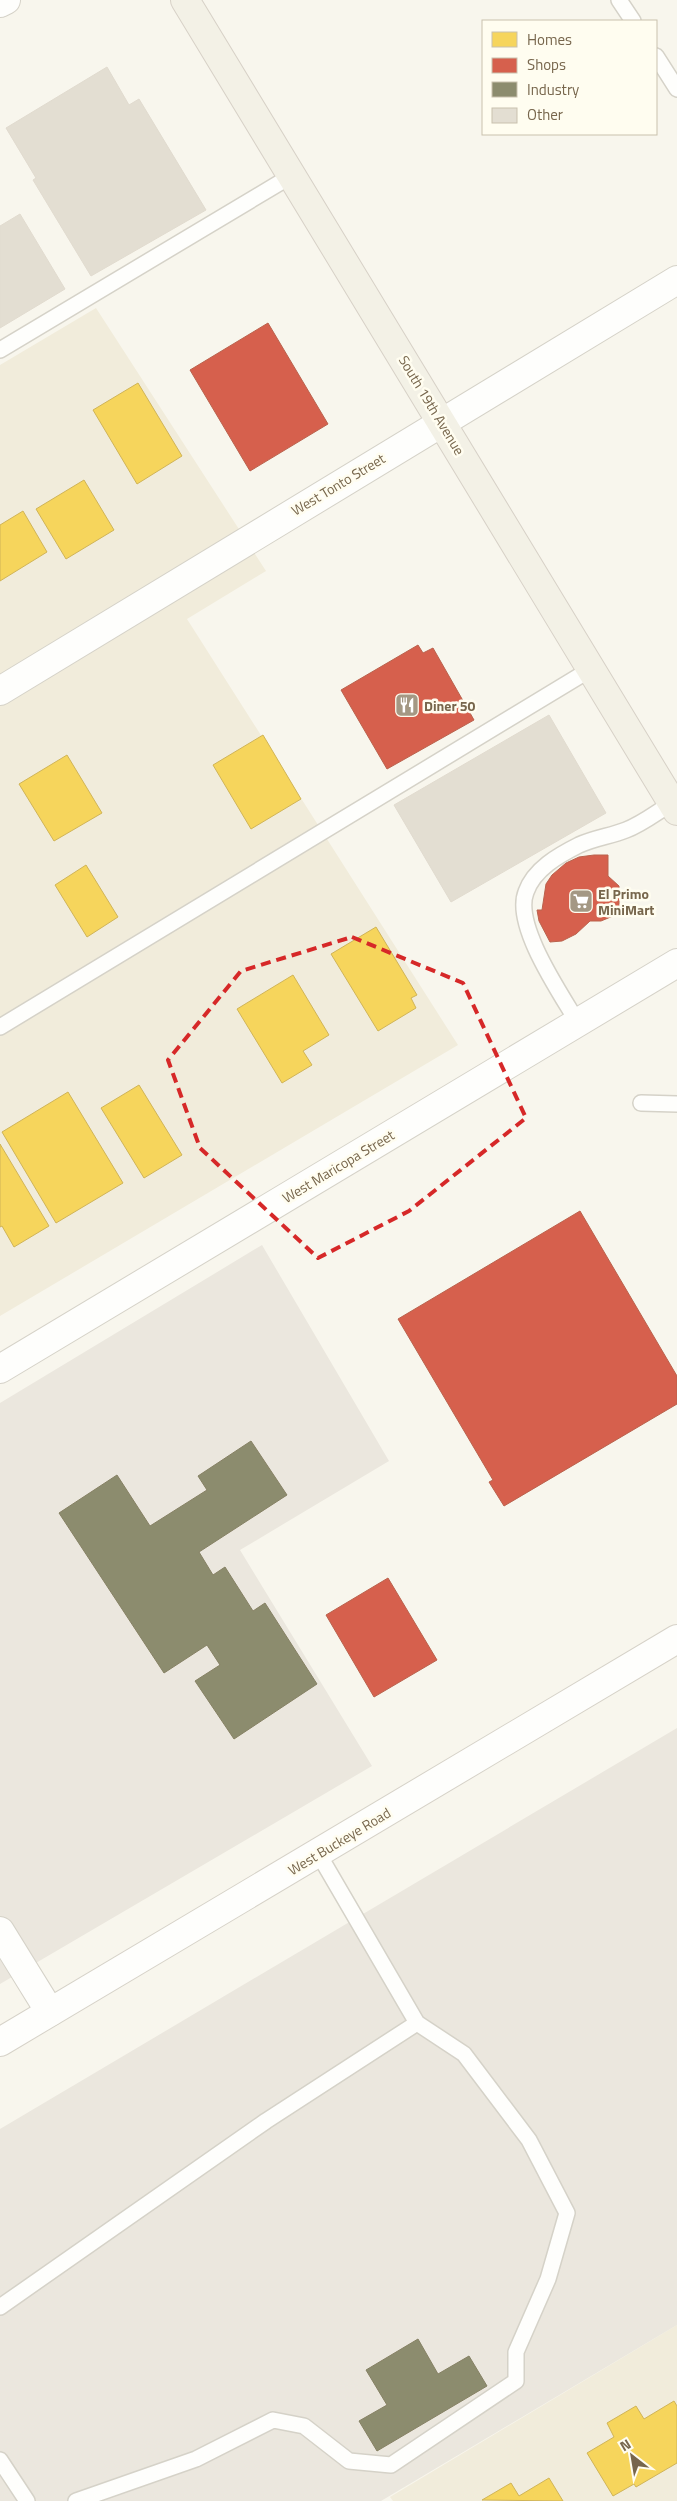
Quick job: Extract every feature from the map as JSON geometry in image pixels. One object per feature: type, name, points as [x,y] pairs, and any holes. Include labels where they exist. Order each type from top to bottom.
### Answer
[{"type":"main road","name":"South 19th Avenue","points":[[184,0],[442,421],[674,807]]},
{"type":"street","points":[[0,3],[6,0]]},
{"type":"street","name":"West Tonto Street","points":[[0,691],[677,280]]},
{"type":"street","name":"West Maricopa Street","points":[[0,1369],[677,963]]},
{"type":"street","name":"West Buckeye Road","points":[[0,2042],[677,1639]]},
{"type":"street","points":[[0,1931],[50,2012]]},
{"type":"lane","points":[[619,0],[632,20]]},
{"type":"lane","points":[[657,58],[677,89]]},
{"type":"lane","points":[[0,350],[291,176]]},
{"type":"lane","points":[[0,1027],[591,669]]},
{"type":"lane","points":[[578,1023],[541,960],[529,931],[524,911],[525,892],[536,875],[556,857],[581,844],[627,830],[674,807]]},
{"type":"lane","points":[[641,1102],[677,1104]]},
{"type":"lane","points":[[76,2501],[196,2459],[273,2420],[304,2426],[349,2461],[391,2465],[516,2381],[516,2352],[548,2279],[567,2213],[529,2140],[464,2054],[417,2023],[318,1853]]},
{"type":"lane","points":[[0,2307],[266,2121],[417,2023]]},
{"type":"lane","points":[[0,2460],[27,2501]]},
{"type":"highlighted area","points":[[352,937],[463,983],[526,1118],[409,1211],[318,1258],[200,1148],[168,1060],[241,971]]},
{"type":"shaded area","points":[[96,308],[266,571],[187,619],[458,1045],[0,1316],[0,365]]},
{"type":"shaded area","points":[[262,1245],[389,1461],[240,1550],[372,1766],[0,1984],[0,1403]]},
{"type":"shaded area","points":[[677,1728],[677,2325],[381,2501],[0,2501],[0,2129]]},
{"type":"shaded area","points":[[677,2325],[677,2501],[393,2501],[390,2497]]},
{"type":"building: Homes","points":[[138,383],[182,456],[137,484],[93,410]]},
{"type":"building: Homes","points":[[84,480],[114,530],[66,559],[36,509]]},
{"type":"building: Homes","points":[[23,511],[47,552],[0,581],[0,525]]},
{"type":"building: Homes","points":[[263,735],[301,799],[251,829],[213,765]]},
{"type":"building: Homes","points":[[67,755],[102,813],[54,841],[19,784]]},
{"type":"building: Homes","points":[[86,865],[118,917],[87,937],[55,885]]},
{"type":"building: Homes","points":[[376,927],[417,995],[411,998],[416,1008],[378,1031],[331,954]]},
{"type":"building: Homes","points":[[293,975],[329,1035],[303,1051],[312,1065],[282,1083],[237,1009]]},
{"type":"building: Homes","points":[[139,1085],[182,1155],[144,1178],[101,1108]]},
{"type":"building: Homes","points":[[68,1092],[123,1183],[56,1223],[2,1132]]},
{"type":"building: Homes","points":[[0,1144],[49,1226],[14,1247],[2,1226],[0,1227]]},
{"type":"building: Homes","points":[[674,2401],[677,2406],[677,2463],[636,2487],[634,2484],[613,2496],[587,2453],[614,2437],[607,2423],[636,2406],[644,2419]]},
{"type":"building: Homes","points":[[549,2478],[563,2501],[482,2500],[511,2483],[519,2496]]},
{"type":"building: Shops","points":[[268,323],[328,424],[250,471],[190,370]]},
{"type":"building: Shops","name":"Diner 50","points":[[418,645],[423,653],[433,648],[474,720],[387,769],[341,690]]},
{"type":"building: Shops","name":"El Primo MiniMart","points":[[608,855],[608,876],[619,886],[619,906],[613,916],[601,921],[590,921],[576,934],[562,941],[550,942],[539,921],[537,910],[542,910],[546,884],[552,875],[566,863],[579,857]]},
{"type":"building: Shops","points":[[580,1211],[677,1376],[677,1404],[504,1506],[489,1482],[493,1480],[398,1319]]},
{"type":"building: Shops","points":[[388,1578],[437,1660],[374,1697],[326,1615]]},
{"type":"building: Industry","points":[[251,1441],[287,1495],[199,1552],[213,1575],[225,1567],[253,1611],[265,1603],[317,1684],[234,1739],[195,1681],[220,1665],[207,1645],[164,1673],[59,1513],[117,1475],[150,1526],[207,1490],[198,1476]]},
{"type":"building: Industry","points":[[418,2339],[438,2374],[469,2356],[487,2386],[377,2451],[359,2421],[387,2405],[366,2370]]},
{"type":"building: Other","points":[[107,67],[129,105],[139,99],[206,210],[91,276],[33,180],[36,178],[6,128]]},
{"type":"building: Other","points":[[20,214],[65,289],[0,328],[0,226]]},
{"type":"building: Other","points":[[549,715],[606,813],[451,902],[394,805]]},
{"type":"place","name":"Diner 50","points":[[407,705]]},
{"type":"place","name":"El Primo MiniMart","points":[[581,901]]}]
